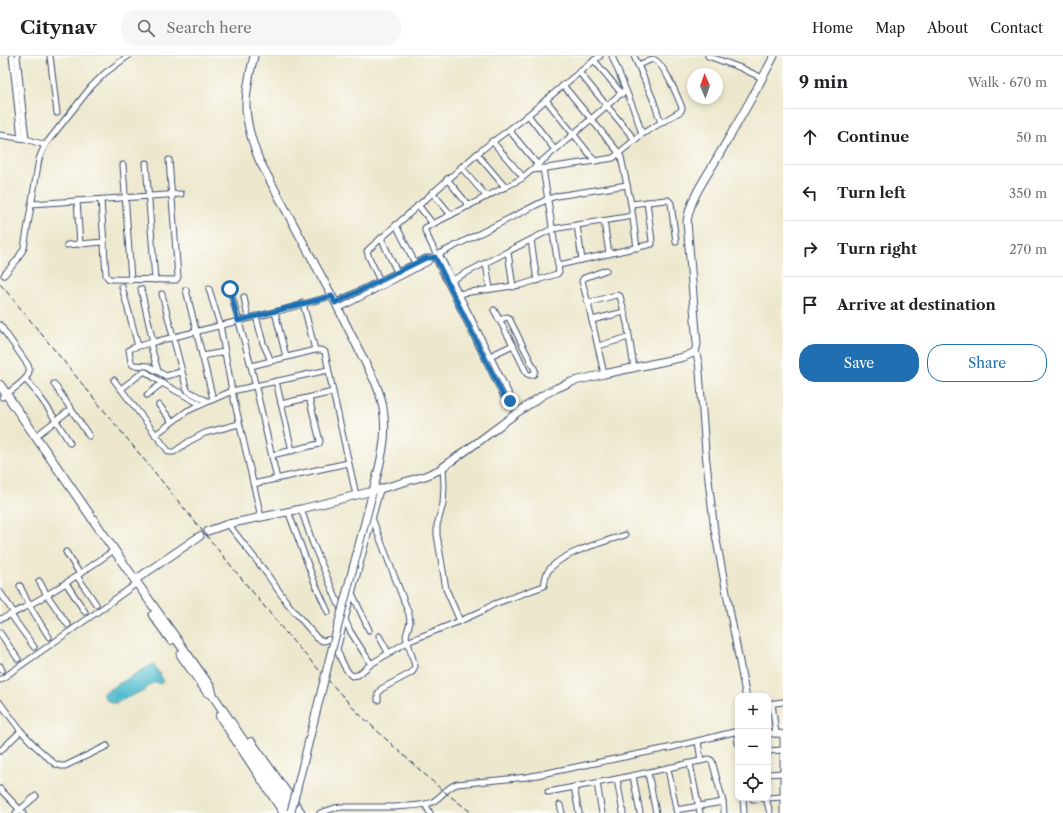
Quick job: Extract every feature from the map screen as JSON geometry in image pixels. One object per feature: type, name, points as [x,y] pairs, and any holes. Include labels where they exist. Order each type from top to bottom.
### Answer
[{"type":"highway","points":[[0,385],[3,395],[110,553],[134,583]]},
{"type":"highway","points":[[3,395],[36,436],[207,692],[216,700],[224,704],[301,813]]},
{"type":"highway","points":[[216,700],[289,812]]},
{"type":"main road","points":[[254,56],[246,106],[251,139],[259,160],[332,296],[376,384],[384,406],[384,445],[375,493],[293,804],[289,812]]},
{"type":"main road","points":[[208,531],[228,524],[356,495],[375,493],[425,476],[443,466],[544,395],[572,382],[684,357],[695,352],[697,344],[687,222],[690,208],[694,198],[774,56]]},
{"type":"main road","points":[[134,583],[200,536]]},
{"type":"street","points":[[12,56],[24,139]]},
{"type":"street","points":[[17,56],[24,139]]},
{"type":"street","points":[[50,56],[57,113]]},
{"type":"street","points":[[4,275],[17,260],[24,248],[39,159],[45,145],[91,87],[105,73],[128,56]]},
{"type":"street","points":[[380,281],[367,253],[369,249],[432,192],[492,141],[509,130],[600,56]]},
{"type":"street","points":[[612,56],[623,92],[636,115],[642,134]]},
{"type":"street","points":[[634,56],[653,100],[660,123]]},
{"type":"street","points":[[708,56],[762,78]]},
{"type":"street","points":[[532,170],[613,158],[642,134],[680,112],[682,108],[672,84],[656,60],[653,59],[638,65]]},
{"type":"street","points":[[594,60],[623,92]]},
{"type":"street","points":[[579,72],[635,140]]},
{"type":"street","points":[[563,85],[619,153],[623,162],[631,204],[637,248]]},
{"type":"street","points":[[456,294],[506,401],[509,402],[511,398],[490,356],[449,281],[435,256],[425,230],[427,227],[523,178],[623,92]]},
{"type":"street","points":[[546,100],[595,161]]},
{"type":"street","points":[[528,115],[555,150]]},
{"type":"street","points":[[509,130],[538,165]]},
{"type":"street","points":[[0,136],[24,139],[45,145]]},
{"type":"street","points":[[492,141],[523,178]]},
{"type":"street","points":[[477,154],[505,187]]},
{"type":"street","points":[[101,200],[106,275],[108,278],[131,280],[176,280],[178,277],[169,160]]},
{"type":"street","points":[[146,163],[155,280]]},
{"type":"street","points":[[123,165],[131,280]]},
{"type":"street","points":[[462,167],[486,197]]},
{"type":"street","points":[[456,294],[512,287],[536,281],[558,273],[559,271],[543,168]]},
{"type":"street","points":[[447,179],[469,206]]},
{"type":"street","points":[[337,306],[428,262],[435,256],[548,199],[557,196],[627,185]]},
{"type":"street","points":[[432,192],[451,215]]},
{"type":"street","points":[[31,204],[182,194]]},
{"type":"street","points":[[631,204],[666,200],[670,201],[676,242]]},
{"type":"street","points":[[78,201],[80,244]]},
{"type":"street","points":[[558,265],[651,245],[647,202]]},
{"type":"street","points":[[418,205],[433,224]]},
{"type":"street","points":[[449,281],[552,229],[633,216]]},
{"type":"street","points":[[604,221],[609,254]]},
{"type":"street","points":[[396,225],[415,264]]},
{"type":"street","points":[[577,225],[582,260]]},
{"type":"street","points":[[381,238],[398,272]]},
{"type":"street","points":[[532,240],[536,281]]},
{"type":"street","points":[[68,245],[104,242]]},
{"type":"street","points":[[508,252],[512,287]]},
{"type":"street","points":[[337,306],[380,281],[426,258],[435,256]]},
{"type":"street","points":[[486,263],[490,289]]},
{"type":"street","points":[[604,374],[582,280],[606,270]]},
{"type":"street","points":[[122,287],[138,346]]},
{"type":"street","points":[[140,289],[158,371]]},
{"type":"street","points":[[209,289],[220,325],[239,424],[261,517]]},
{"type":"street","points":[[230,289],[256,385],[277,479]]},
{"type":"street","points":[[186,290],[213,399]]},
{"type":"street","points":[[162,294],[186,387],[188,391],[207,401]]},
{"type":"street","points":[[588,303],[617,295],[620,296],[634,368]]},
{"type":"street","points":[[181,372],[166,376],[146,365],[135,366],[132,364],[129,350],[138,346],[275,312],[332,296]]},
{"type":"street","points":[[244,297],[248,318]]},
{"type":"street","points":[[303,303],[315,350]]},
{"type":"street","points":[[494,310],[527,374],[529,376],[534,374],[535,370],[509,318],[507,317],[500,320]]},
{"type":"street","points":[[275,312],[286,357]]},
{"type":"street","points":[[592,320],[624,312]]},
{"type":"street","points":[[256,316],[263,343],[271,361]]},
{"type":"street","points":[[0,325],[28,365],[29,369],[25,379],[3,395]]},
{"type":"street","points":[[598,346],[629,337]]},
{"type":"street","points":[[490,356],[513,345]]},
{"type":"street","points":[[251,366],[315,350],[322,350],[325,352],[356,495]]},
{"type":"street","points":[[202,356],[224,352]]},
{"type":"street","points":[[695,352],[699,365],[707,466],[714,527],[745,693]]},
{"type":"street","points":[[155,435],[187,411],[232,391],[328,370]]},
{"type":"street","points":[[121,389],[146,372],[162,383],[200,404]]},
{"type":"street","points":[[25,379],[35,389],[70,443]]},
{"type":"street","points":[[114,380],[169,452],[173,452],[205,433],[239,424]]},
{"type":"street","points":[[276,381],[292,451]]},
{"type":"street","points":[[147,395],[162,383]]},
{"type":"street","points":[[54,384],[89,436]]},
{"type":"street","points":[[281,404],[333,392]]},
{"type":"street","points":[[272,455],[317,445],[320,442],[310,398]]},
{"type":"street","points":[[159,405],[172,422]]},
{"type":"street","points":[[36,436],[71,409]]},
{"type":"street","points":[[253,484],[348,463]]},
{"type":"street","points":[[443,466],[443,504],[437,525],[437,535],[446,589],[460,621]]},
{"type":"street","points":[[375,493],[372,518],[344,620],[338,652],[349,675],[352,676],[358,675],[371,664],[407,642],[460,621],[494,604],[544,586],[545,577],[558,562],[597,544],[625,535]]},
{"type":"street","points":[[301,508],[313,544],[344,620],[371,664]]},
{"type":"street","points":[[288,511],[314,581],[328,612]]},
{"type":"street","points":[[372,518],[409,614],[410,622],[406,636],[415,666],[413,671],[381,689],[378,694],[378,700]]},
{"type":"street","points":[[228,524],[288,604],[317,638],[323,640],[340,637]]},
{"type":"street","points":[[66,552],[96,604]]},
{"type":"street","points":[[0,619],[47,595],[110,553]]},
{"type":"street","points":[[39,581],[68,625]]},
{"type":"street","points":[[66,583],[86,612]]},
{"type":"street","points":[[0,680],[93,615],[134,583]]},
{"type":"street","points":[[20,586],[28,605],[49,637]]},
{"type":"street","points":[[0,592],[12,614],[34,647]]},
{"type":"street","points":[[352,593],[369,630]]},
{"type":"street","points":[[0,633],[18,660]]},
{"type":"street","points":[[379,636],[389,654]]},
{"type":"street","points":[[771,703],[783,702]]},
{"type":"street","points":[[0,703],[21,731],[55,764],[65,766],[106,746]]},
{"type":"street","points":[[771,708],[776,734]]},
{"type":"street","points":[[0,713],[4,709]]},
{"type":"street","points":[[0,751],[21,731]]},
{"type":"street","points":[[320,813],[335,808],[399,807],[425,804],[436,800],[448,788],[454,785],[526,777],[735,732]]},
{"type":"street","points":[[771,733],[783,734],[782,813]]},
{"type":"street","points":[[698,741],[701,761]]},
{"type":"street","points":[[771,751],[783,750]]},
{"type":"street","points":[[548,792],[668,769],[709,759],[712,761],[723,802],[724,813]]},
{"type":"street","points":[[690,764],[700,813]]},
{"type":"street","points":[[668,769],[676,811],[723,802]]},
{"type":"street","points":[[648,773],[656,813]]},
{"type":"street","points":[[771,774],[783,773]]},
{"type":"street","points":[[633,776],[640,813]]},
{"type":"street","points":[[617,779],[623,813]]},
{"type":"street","points":[[597,783],[602,813]]},
{"type":"street","points":[[574,787],[580,813]]},
{"type":"street","points":[[0,789],[20,812],[36,796]]},
{"type":"street","points":[[771,798],[782,797]]},
{"type":"street","points":[[743,801],[744,813]]},
{"type":"street","points":[[767,801],[770,813]]},
{"type":"street","points":[[425,804],[430,813]]},
{"type":"street","points":[[560,805],[562,813]]},
{"type":"street","points":[[355,807],[356,813]]},
{"type":"water","points":[[153,664],[164,681],[160,684],[155,682],[143,692],[115,703],[106,699],[103,693]]},
{"type":"railway","points":[[0,284],[291,639],[357,712],[441,789],[472,813]]},
{"type":"route","points":[[230,289],[238,321],[332,296],[335,303],[426,258],[435,257],[506,401],[510,401]]}]
